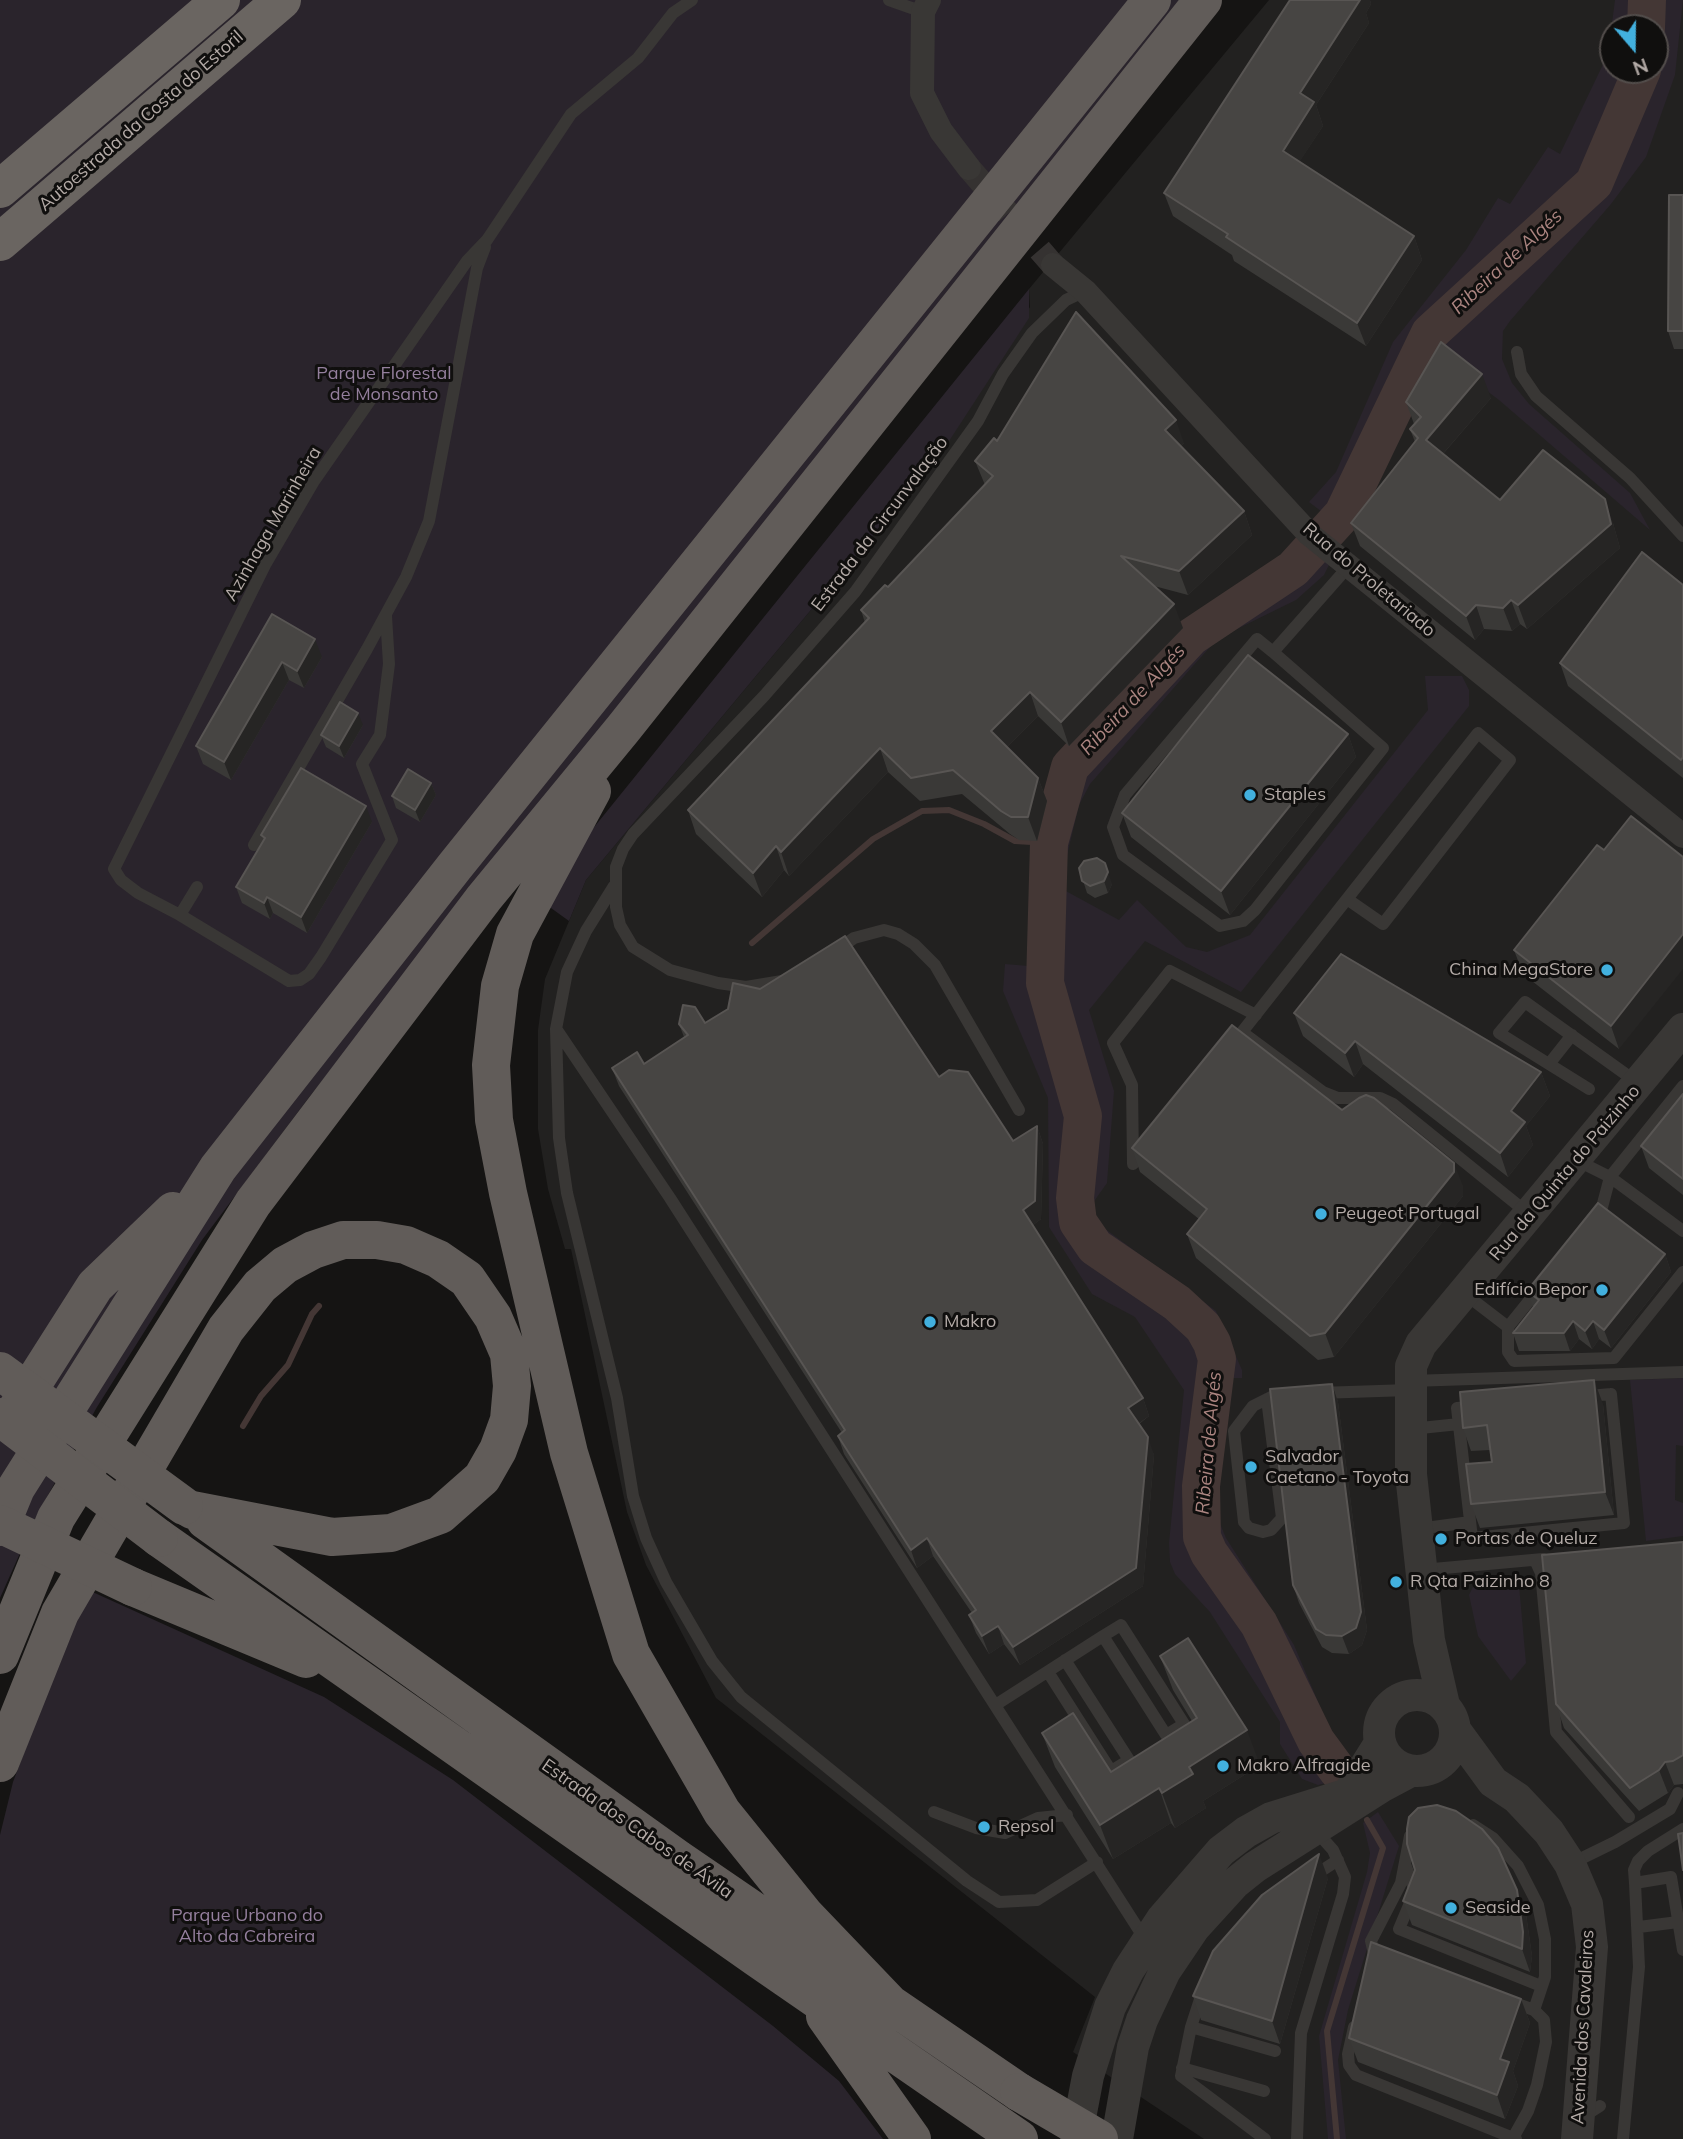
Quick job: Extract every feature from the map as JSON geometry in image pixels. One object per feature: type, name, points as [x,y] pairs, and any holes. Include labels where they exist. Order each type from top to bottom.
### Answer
[{"type":"highway","points":[[0,189],[221,0]]},
{"type":"highway","name":"Autoestrada da Costa do Estoril","points":[[0,242],[282,0]]},
{"type":"highway","points":[[379,1690],[134,1587],[0,1525],[16,1488],[218,1168],[455,866],[1152,0]]},
{"type":"highway","points":[[0,1655],[56,1518],[253,1203],[484,898],[623,729],[1203,0]]},
{"type":"highway","points":[[623,729],[574,829],[515,934],[500,986],[491,1065],[494,1120],[508,1193],[569,1453],[631,1654],[722,1812],[805,1915],[893,2007]]},
{"type":"highway","points":[[71,1470],[0,1436],[95,1286],[218,1168]]},
{"type":"highway","points":[[0,1763],[60,1613],[226,1329],[260,1286],[285,1265],[313,1250],[343,1240],[377,1240],[406,1245],[438,1259],[467,1279],[493,1317],[509,1354],[512,1386],[509,1420],[498,1450],[482,1478],[440,1515],[391,1533],[332,1537],[188,1508]]},
{"type":"highway","name":"Estrada dos Cabos de Ávila","points":[[0,1371],[655,1843],[1019,2092],[1099,2139]]},
{"type":"highway","points":[[0,1417],[159,1538],[379,1690]]},
{"type":"highway","name":"Estrada dos Cabos de Ávila","points":[[379,1690],[1017,2138]]},
{"type":"highway","points":[[810,1995],[912,2139]]},
{"type":"street","points":[[926,6],[922,93],[941,131],[969,168]]},
{"type":"street","name":"Rua do Proletariado","points":[[1053,265],[1085,291],[1309,534],[1683,836]]},
{"type":"street","name":"Rua da Quinta do Paizinho","points":[[1449,1718],[1429,1640],[1421,1570],[1409,1429],[1411,1366],[1421,1344],[1683,1029]]},
{"type":"street","name":"Rua da Quinta do Paizinho","points":[[1406,1696],[1429,1640]]},
{"type":"street","points":[[1076,2139],[1088,2076],[1111,2007],[1146,1941],[1180,1895],[1221,1851],[1271,1818],[1304,1828],[1381,1787],[1422,1770],[1445,1759],[1453,1745],[1449,1718],[1426,1696],[1406,1696],[1393,1703],[1383,1715],[1378,1729],[1380,1743],[1386,1757],[1397,1766],[1422,1770]]},
{"type":"street","name":"Avenida dos Cavaleiros","points":[[1449,1718],[1493,1782],[1538,1818],[1570,1864],[1581,1887],[1590,1925],[1591,2042],[1585,2122]]},
{"type":"street","points":[[1117,2139],[1133,2047],[1142,2020],[1180,1947],[1234,1883],[1348,1794],[1380,1743]]},
{"type":"street","name":"Avenida dos Cavaleiros","points":[[1422,1770],[1493,1782]]},
{"type":"lane","name":"Azinhaga Marinheira","points":[[180,915],[138,893],[121,880],[114,869],[265,565],[314,481],[467,261],[487,240],[571,114],[638,58],[673,13],[692,0]]},
{"type":"lane","points":[[890,0],[926,6]]},
{"type":"lane","points":[[254,845],[386,613],[429,521],[477,268],[487,240]]},
{"type":"lane","name":"Estrada da Circunvalação","points":[[614,886],[616,867],[633,834],[764,696],[855,592],[957,451],[1032,333],[1066,300],[1085,291]]},
{"type":"lane","points":[[1517,352],[1521,374],[1536,396],[1630,478],[1683,536]]},
{"type":"lane","points":[[1273,652],[1342,562]]},
{"type":"lane","points":[[197,887],[180,915],[289,981],[300,980],[309,974],[392,840],[362,764],[380,735],[389,664],[386,613]]},
{"type":"lane","points":[[1257,639],[1273,652],[1382,748],[1255,910],[1242,921],[1220,926],[1123,855],[1113,827],[1125,795],[1257,639]]},
{"type":"lane","points":[[1348,899],[1383,924],[1510,760],[1478,733],[1238,1037],[1323,1092],[1338,1098],[1380,1098],[1393,1104],[1530,1215]]},
{"type":"lane","points":[[614,886],[620,925],[633,947],[670,970],[746,987],[767,985],[791,976]]},
{"type":"lane","points":[[614,886],[586,931],[567,972],[556,1029],[559,1139],[567,1193],[617,1398],[633,1496],[646,1538],[666,1582],[712,1661],[741,1697],[967,1881],[999,1902],[1037,1900],[1097,1861]]},
{"type":"lane","points":[[821,960],[854,938],[872,932],[898,934],[914,944],[935,965],[1019,1110]]},
{"type":"lane","points":[[1158,1133],[1133,1164],[1132,1086],[1113,1043],[1170,971],[1256,1015]]},
{"type":"lane","points":[[1589,1089],[1499,1033],[1525,1002],[1639,1083]]},
{"type":"lane","points":[[556,1029],[670,1198],[744,1317],[997,1704],[1146,1941]]},
{"type":"lane","points":[[1549,1065],[1572,1035]]},
{"type":"lane","points":[[1584,1233],[1601,1212],[1610,1177],[1683,1086]]},
{"type":"lane","points":[[1575,1160],[1610,1177],[1683,1231]]},
{"type":"lane","points":[[1550,1275],[1508,1327],[1508,1352],[1514,1361],[1614,1359],[1683,1272]]},
{"type":"lane","points":[[1464,1293],[1508,1327]]},
{"type":"lane","points":[[1267,1399],[1282,1518],[1278,1525],[1263,1532],[1249,1528],[1244,1522],[1234,1432],[1242,1418],[1267,1399],[1409,1386],[1683,1372]]},
{"type":"lane","points":[[1611,1395],[1624,1523],[1472,1538],[1459,1424],[1457,1408],[1611,1395]]},
{"type":"lane","points":[[1409,1429],[1459,1424]]},
{"type":"lane","points":[[1417,1529],[1470,1522]]},
{"type":"lane","points":[[1421,1570],[1562,1558]]},
{"type":"lane","points":[[1535,1560],[1541,1573],[1556,1732],[1629,1817]]},
{"type":"lane","points":[[997,1704],[1065,1660],[1103,1636],[1121,1625],[1184,1724],[1166,1735],[1103,1636]]},
{"type":"lane","points":[[1048,1672],[1111,1771],[1129,1760],[1065,1660]]},
{"type":"lane","points":[[1570,1864],[1615,1842],[1670,1809],[1678,1793]]},
{"type":"lane","points":[[934,1812],[976,1828],[1005,1833],[1038,1818],[1067,1815]]},
{"type":"lane","points":[[1462,1818],[1493,1838],[1518,1866],[1538,1905],[1545,1939],[1541,1986],[1534,2010]]},
{"type":"lane","points":[[1375,1958],[1371,1941],[1401,1883],[1410,1836],[1423,1822]]},
{"type":"lane","points":[[1297,2139],[1298,2049],[1343,1894],[1345,1877],[1338,1860],[1304,1828]]},
{"type":"lane","points":[[1623,2139],[1639,1967],[1634,1870],[1648,1851],[1683,1829]]},
{"type":"lane","points":[[1305,1882],[1338,1860]]},
{"type":"lane","points":[[1405,1864],[1415,1891],[1399,1929],[1541,1986]]},
{"type":"lane","points":[[1635,1883],[1671,1877],[1683,1950]]},
{"type":"lane","points":[[1639,1927],[1678,1922]]},
{"type":"lane","points":[[1368,1971],[1375,1958],[1381,1954],[1395,1953]]},
{"type":"lane","points":[[1209,1980],[1191,2026],[1181,2076],[1265,2139]]},
{"type":"lane","points":[[1356,2017],[1348,2054],[1349,2065],[1356,2075],[1515,2138],[1537,2085],[1546,2042],[1544,2020],[1534,2010],[1498,1996]]},
{"type":"lane","points":[[1191,2026],[1275,2051]]},
{"type":"lane","points":[[1182,2068],[1264,2091]]},
{"type":"shaded area","points":[[1269,0],[1683,0],[1683,2139],[1204,2139],[1073,2052],[1095,1997],[716,1698],[646,1565],[627,1512],[571,1249],[565,1249],[548,1189],[538,1129],[538,1030],[545,979],[586,880],[940,455],[1030,307],[1029,289]]},
{"type":"green space","name":"Parque Florestal de Monsanto","points":[[0,0],[1181,0],[310,1096],[202,1240],[97,1407],[38,1513],[0,1598]]},
{"type":"green space","points":[[1615,0],[1683,0],[1675,75],[1646,157],[1611,204],[1503,331],[1502,359],[1512,383],[1529,404],[1630,493],[1650,530],[1499,400],[1439,355],[1375,485],[1369,484],[1324,575],[1296,600],[1235,630],[1211,646],[1090,784],[1079,805],[1062,876],[1064,890],[1119,920],[1137,900],[1186,947],[1207,952],[1250,935],[1428,710],[1425,676],[1462,676],[1469,690],[1469,706],[1241,992],[1145,941],[1089,1010],[1114,1091],[1107,1183],[1085,1214],[1216,1311],[1242,1370],[1242,1378],[1229,1378],[1227,1385],[1226,1422],[1215,1497],[1216,1514],[1226,1538],[1294,1645],[1346,1768],[1330,1782],[1318,1785],[1302,1779],[1280,1744],[1280,1722],[1210,1612],[1175,1574],[1170,1562],[1169,1543],[1184,1390],[1135,1317],[1092,1294],[1049,1227],[1048,1098],[1003,991],[1005,964],[1029,966],[1040,859],[1035,858],[1059,757],[1192,618],[1305,550],[1330,518],[1309,502],[1336,472],[1393,342],[1466,250],[1498,198],[1510,204],[1548,147],[1560,154],[1599,73],[1599,84],[1669,84],[1669,14],[1613,14]]},
{"type":"green space","points":[[1029,289],[1029,318],[940,455],[586,880],[569,921],[544,903],[591,831]]},
{"type":"green space","points":[[1683,1378],[1683,1446],[1676,1445],[1675,1500],[1683,1503],[1683,1536],[1646,1541],[1630,1380]]},
{"type":"green space","points":[[1519,1585],[1526,1663],[1511,1681],[1478,1636],[1469,1595],[1473,1587]]},
{"type":"green space","name":"Parque Urbano do Alto da Cabreira","points":[[86,1589],[324,1697],[453,1780],[773,2026],[839,2081],[883,2139],[0,2139],[0,1835],[13,1782]]},
{"type":"green space","points":[[1378,1812],[1399,1846],[1348,2010],[1338,2060],[1346,2139],[1328,2139],[1319,2036],[1367,1872],[1370,1853],[1363,1823]]},
{"type":"building","points":[[1290,0],[1360,0],[1300,93],[1314,102],[1283,151],[1414,236],[1357,323],[1164,193]]},
{"type":"building","points":[[1669,195],[1683,195],[1683,331],[1668,331]]},
{"type":"building","points":[[1076,312],[1176,420],[1165,430],[1244,511],[1179,571],[1121,556],[1174,604],[1061,722],[1030,692],[991,731],[1038,778],[1028,817],[1011,817],[1001,811],[953,770],[911,778],[880,748],[781,852],[776,846],[753,873],[688,810],[869,618],[861,610],[885,585],[888,587],[993,476],[975,461],[994,438],[997,441]]},
{"type":"building","points":[[1441,342],[1482,374],[1426,440],[1500,500],[1543,450],[1605,499],[1611,524],[1518,605],[1511,600],[1503,608],[1476,605],[1466,616],[1351,523],[1418,438],[1410,429],[1421,417],[1406,402]]},
{"type":"building","points":[[1642,552],[1683,585],[1681,760],[1560,663]]},
{"type":"building","points":[[272,614],[315,639],[297,671],[282,662],[224,762],[196,746]]},
{"type":"building","points":[[1248,655],[1348,734],[1221,891],[1122,813]]},
{"type":"building","points":[[340,702],[358,713],[339,746],[321,735]]},
{"type":"building","points":[[301,768],[366,806],[301,917],[267,897],[264,903],[236,887],[265,838],[261,835]]},
{"type":"building","points":[[408,769],[431,783],[415,810],[392,796]]},
{"type":"building","points":[[1631,816],[1683,857],[1683,934],[1611,1026],[1514,950],[1597,845],[1604,850]]},
{"type":"building","points":[[1097,858],[1105,863],[1108,872],[1104,881],[1090,886],[1082,881],[1079,868],[1084,861]]},
{"type":"building","name":"Makro","points":[[845,936],[939,1077],[949,1070],[968,1072],[1013,1141],[1037,1126],[1035,1201],[1023,1210],[1143,1398],[1128,1408],[1148,1437],[1136,1568],[1013,1647],[998,1626],[982,1636],[969,1615],[976,1610],[927,1538],[911,1550],[838,1436],[845,1430],[612,1068],[637,1052],[644,1064],[688,1035],[679,1024],[683,1005],[695,1007],[705,1023],[728,1009],[733,983],[760,989]]},
{"type":"building","points":[[1341,954],[1541,1072],[1511,1111],[1525,1122],[1500,1153],[1355,1041],[1345,1053],[1294,1013]]},
{"type":"building","name":"Peugeot Portugal","points":[[1232,1025],[1342,1110],[1366,1095],[1374,1098],[1454,1163],[1454,1172],[1325,1333],[1310,1336],[1187,1234],[1207,1209],[1132,1148]]},
{"type":"building","points":[[1683,1094],[1683,1179],[1641,1146]]},
{"type":"building","name":"Edifício Bepor","points":[[1598,1203],[1665,1254],[1604,1330],[1593,1321],[1585,1331],[1573,1321],[1564,1333],[1513,1333],[1539,1300],[1527,1291]]},
{"type":"building","points":[[1594,1380],[1605,1492],[1471,1504],[1466,1464],[1492,1462],[1487,1425],[1463,1428],[1460,1392]]},
{"type":"building","points":[[1332,1384],[1361,1612],[1356,1628],[1342,1636],[1326,1635],[1316,1629],[1293,1585],[1270,1389]]},
{"type":"building","points":[[1683,1542],[1683,1755],[1665,1762],[1659,1770],[1630,1788],[1556,1704],[1542,1555]]},
{"type":"building","points":[[1188,1638],[1247,1730],[1189,1767],[1193,1774],[1162,1793],[1159,1788],[1100,1825],[1042,1733],[1073,1713],[1111,1772],[1197,1718],[1160,1656]]},
{"type":"building","points":[[1437,1805],[1456,1811],[1482,1829],[1498,1848],[1517,1890],[1523,1932],[1522,1949],[1403,1901],[1415,1870],[1407,1844],[1409,1817],[1418,1808]]},
{"type":"building","points":[[1683,1833],[1683,1870],[1678,1834]]},
{"type":"building","points":[[1319,1854],[1272,2021],[1193,1996],[1213,1951],[1262,1895]]},
{"type":"building","points":[[1371,1942],[1521,1999],[1500,2059],[1509,2062],[1497,2095],[1349,2038]]},
{"type":"waterway","name":"Ribeira de Algés","points":[[1646,14],[1647,0]]},
{"type":"waterway","name":"Ribeira de Algés","points":[[1338,1771],[1316,1741],[1259,1624],[1209,1553],[1202,1537],[1201,1486],[1217,1359],[1212,1343],[1203,1327],[1177,1303],[1095,1247],[1078,1222],[1075,1198],[1083,1116],[1045,983],[1049,843],[1070,767],[1191,637],[1293,569],[1343,514],[1430,333],[1594,183],[1636,84]]},
{"type":"waterway","points":[[752,943],[873,839],[922,811],[949,810],[984,824],[1015,841],[1049,843]]},
{"type":"waterway","points":[[243,1426],[261,1396],[288,1365],[312,1314],[319,1306]]},
{"type":"waterway","name":"Ribeira de Algés","points":[[1337,2139],[1327,2031],[1383,1848],[1367,1820]]},
{"type":"tunnel","points":[[969,168],[1053,265]]},
{"type":"place","name":"Staples","points":[[1250,795]]},
{"type":"place","name":"China MegaStore","points":[[1607,970]]},
{"type":"place","name":"Peugeot Portugal","points":[[1321,1214]]},
{"type":"place","name":"Edifício Bepor","points":[[1602,1290]]},
{"type":"place","name":"Makro","points":[[930,1322]]},
{"type":"place","name":"Salvador Caetano - Toyota","points":[[1251,1467]]},
{"type":"place","name":"Portas de Queluz","points":[[1441,1539]]},
{"type":"place","name":"R Qta Paizinho 8","points":[[1396,1582]]},
{"type":"place","name":"Makro Alfragide","points":[[1223,1766]]},
{"type":"place","name":"Repsol","points":[[984,1827]]},
{"type":"place","name":"Seaside","points":[[1451,1908]]}]
